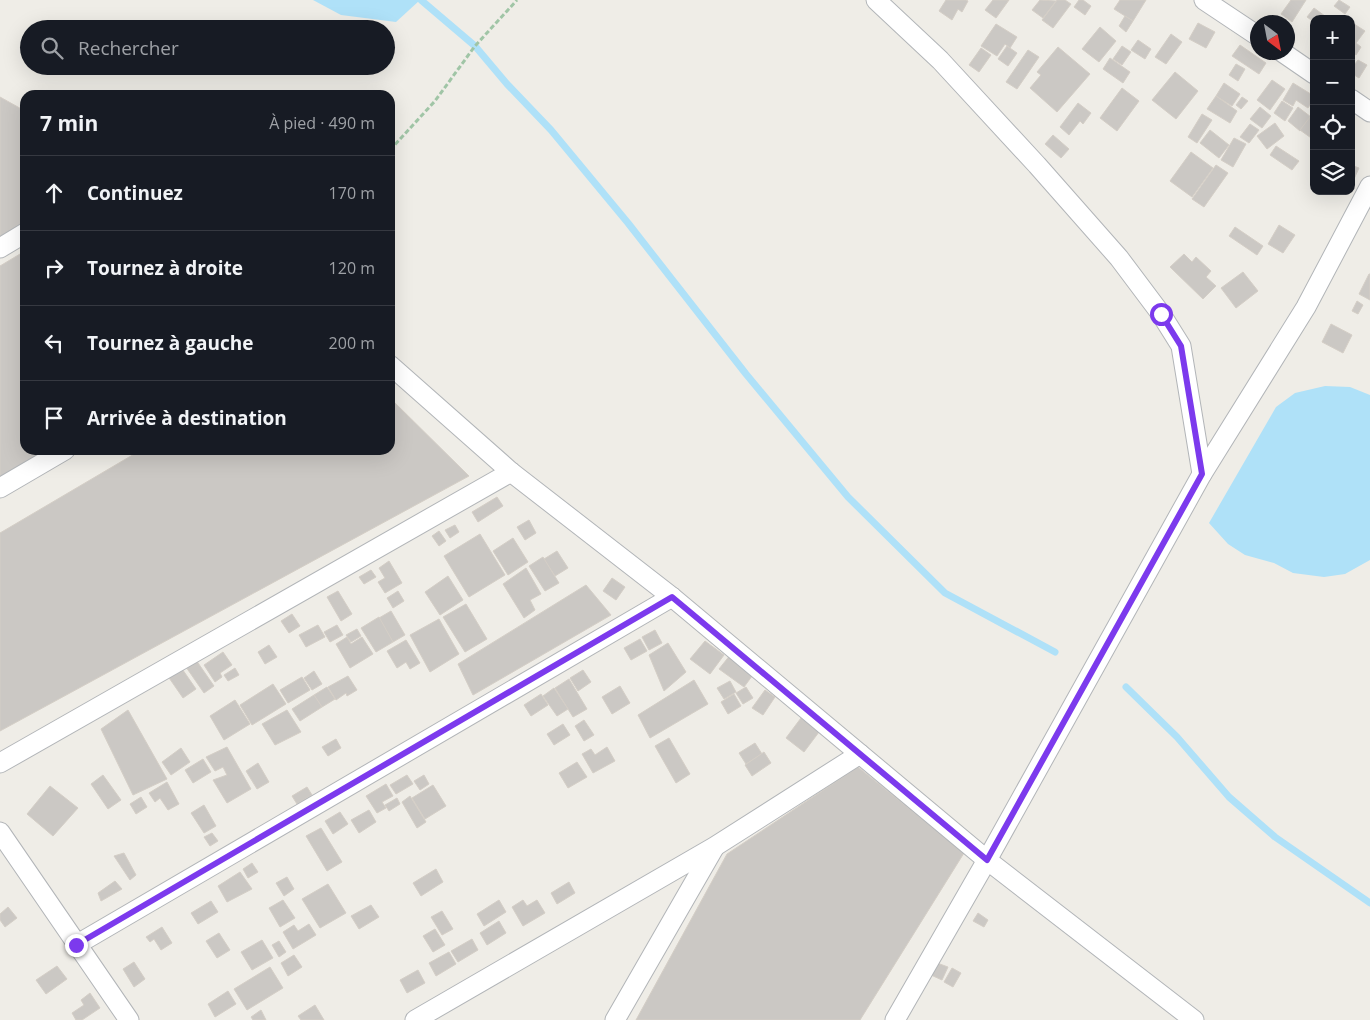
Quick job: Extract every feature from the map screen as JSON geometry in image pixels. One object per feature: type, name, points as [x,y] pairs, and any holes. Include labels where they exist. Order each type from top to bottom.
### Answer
[{"type":"street","points":[[876,0],[940,60],[1037,165],[1119,258],[1161,314],[1181,346],[1202,474]]},
{"type":"street","points":[[1204,0],[1250,31]]},
{"type":"street","points":[[1294,60],[1310,71]]},
{"type":"street","points":[[1355,102],[1370,112]]},
{"type":"street","points":[[895,1020],[987,860],[1202,474],[1306,307],[1370,186]]},
{"type":"street","points":[[0,248],[20,236]]},
{"type":"street","points":[[395,369],[510,472],[672,597],[987,860],[1194,1020]]},
{"type":"street","points":[[0,488],[56,455]]},
{"type":"street","points":[[0,763],[510,472]]},
{"type":"street","points":[[76,945],[672,597]]},
{"type":"street","points":[[416,1020],[714,847],[860,754]]},
{"type":"street","points":[[0,832],[76,945],[130,1020]]},
{"type":"street","points":[[615,1020],[714,847]]},
{"type":"path","points":[[395,145],[435,101],[475,46],[516,0]]},
{"type":"water","points":[[313,0],[420,0],[396,22],[395,20],[341,15]]},
{"type":"water","points":[[1325,386],[1350,387],[1370,395],[1370,560],[1345,574],[1324,577],[1293,573],[1274,563],[1245,555],[1228,544],[1209,523],[1276,407],[1295,393]]},
{"type":"building","points":[[946,0],[968,1],[962,12],[958,9],[952,20],[939,11]]},
{"type":"building","points":[[993,0],[1009,0],[996,18],[985,10]]},
{"type":"building","points":[[1040,0],[1056,1],[1043,18],[1032,10]]},
{"type":"building","points":[[1057,0],[1065,0],[1071,4],[1053,28],[1042,20]]},
{"type":"building","points":[[1079,0],[1083,0],[1091,6],[1085,15],[1074,7]]},
{"type":"building","points":[[1120,0],[1146,0],[1133,21],[1114,9]]},
{"type":"building","points":[[1291,0],[1306,0],[1295,17],[1295,15],[1281,14]]},
{"type":"building","points":[[1339,0],[1350,7],[1345,14],[1334,6]]},
{"type":"building","points":[[1314,8],[1324,15],[1310,15],[1310,19],[1307,17]]},
{"type":"building","points":[[1125,16],[1133,21],[1126,32],[1119,26]]},
{"type":"building","points":[[1198,23],[1215,32],[1206,48],[1189,39]]},
{"type":"building","points":[[996,24],[1017,37],[1010,48],[1005,44],[997,56],[981,46]]},
{"type":"building","points":[[1355,25],[1365,31],[1356,43],[1361,47],[1356,55]]},
{"type":"building","points":[[1100,27],[1116,41],[1099,62],[1082,49]]},
{"type":"building","points":[[1171,34],[1182,42],[1166,64],[1155,57]]},
{"type":"building","points":[[1138,40],[1151,49],[1145,59],[1131,50]]},
{"type":"building","points":[[1240,45],[1250,52],[1250,60],[1262,60],[1266,63],[1259,74],[1232,56]]},
{"type":"building","points":[[1007,46],[1017,53],[1008,66],[998,59]]},
{"type":"building","points":[[1122,46],[1131,52],[1122,65],[1113,59]]},
{"type":"building","points":[[1058,47],[1090,74],[1057,112],[1030,88],[1041,75],[1037,72]]},
{"type":"building","points":[[981,48],[991,55],[979,72],[969,65]]},
{"type":"building","points":[[1028,50],[1039,57],[1017,89],[1006,82]]},
{"type":"building","points":[[1110,58],[1130,72],[1123,83],[1103,69]]},
{"type":"building","points":[[1358,60],[1367,65],[1359,78],[1355,76],[1355,64]]},
{"type":"building","points":[[1236,64],[1245,69],[1238,81],[1229,75]]},
{"type":"building","points":[[1175,72],[1198,91],[1176,119],[1152,100]]},
{"type":"building","points":[[1272,80],[1285,89],[1270,110],[1257,100]]},
{"type":"building","points":[[1224,83],[1240,94],[1232,106],[1216,96]]},
{"type":"building","points":[[1293,83],[1310,94],[1310,105],[1308,108],[1296,100],[1293,106],[1283,100]]},
{"type":"building","points":[[1122,88],[1139,101],[1117,131],[1100,118]]},
{"type":"building","points":[[1216,96],[1237,111],[1230,123],[1207,109]]},
{"type":"building","points":[[0,97],[20,108],[20,228],[0,240]]},
{"type":"building","points":[[1242,97],[1248,101],[1241,109],[1236,105]]},
{"type":"building","points":[[1282,101],[1293,108],[1285,121],[1274,113]]},
{"type":"building","points":[[1078,103],[1091,113],[1083,124],[1080,121],[1069,135],[1060,127]]},
{"type":"building","points":[[1260,107],[1271,116],[1262,128],[1250,119]]},
{"type":"building","points":[[1298,107],[1310,116],[1300,131],[1288,121]]},
{"type":"building","points":[[1202,114],[1212,120],[1197,143],[1188,137]]},
{"type":"building","points":[[1310,117],[1310,137],[1300,130]]},
{"type":"building","points":[[1275,123],[1284,136],[1267,149],[1257,136]]},
{"type":"building","points":[[1250,124],[1259,130],[1249,143],[1240,137]]},
{"type":"building","points":[[1210,130],[1229,145],[1219,158],[1200,143]]},
{"type":"building","points":[[1053,135],[1069,149],[1061,158],[1045,144]]},
{"type":"building","points":[[1234,138],[1246,144],[1233,167],[1221,160]]},
{"type":"building","points":[[1276,146],[1299,161],[1292,170],[1270,155]]},
{"type":"building","points":[[1191,152],[1213,168],[1192,197],[1170,181]]},
{"type":"building","points":[[1216,165],[1228,173],[1204,207],[1192,199]]},
{"type":"building","points":[[1355,166],[1359,168],[1355,177]]},
{"type":"building","points":[[1279,225],[1295,235],[1283,253],[1268,244]]},
{"type":"building","points":[[1235,227],[1263,246],[1257,255],[1229,236]]},
{"type":"building","points":[[20,254],[20,455],[46,455],[0,482],[0,266]]},
{"type":"building","points":[[1184,254],[1192,262],[1196,257],[1211,271],[1206,277],[1216,286],[1203,299],[1170,267]]},
{"type":"building","points":[[1243,272],[1258,291],[1236,308],[1221,288]]},
{"type":"building","points":[[1370,274],[1370,300],[1359,294]]},
{"type":"building","points":[[1357,301],[1363,305],[1358,314],[1352,311]]},
{"type":"building","points":[[1331,324],[1352,335],[1343,353],[1322,342]]},
{"type":"building","points":[[395,403],[469,476],[0,731],[0,533],[133,455],[395,455]]},
{"type":"building","points":[[497,497],[503,506],[478,522],[472,512]]},
{"type":"building","points":[[529,520],[536,533],[525,540],[517,527]]},
{"type":"building","points":[[455,525],[459,532],[450,538],[445,530]]},
{"type":"building","points":[[439,531],[446,541],[439,546],[432,536]]},
{"type":"building","points":[[480,534],[505,575],[469,597],[444,556]]},
{"type":"building","points":[[513,538],[528,562],[508,575],[493,551]]},
{"type":"building","points":[[557,551],[568,568],[555,576],[544,559]]},
{"type":"building","points":[[543,557],[559,583],[545,591],[529,566]]},
{"type":"building","points":[[389,561],[402,583],[385,593],[378,582],[385,578],[379,568]]},
{"type":"building","points":[[526,568],[541,594],[530,600],[535,610],[524,618],[503,584]]},
{"type":"building","points":[[371,570],[376,577],[364,584],[359,577]]},
{"type":"building","points":[[448,576],[463,600],[440,615],[425,592]]},
{"type":"building","points":[[612,578],[625,587],[616,600],[603,591]]},
{"type":"building","points":[[586,585],[611,615],[473,695],[458,664]]},
{"type":"building","points":[[338,591],[352,614],[341,621],[327,597]]},
{"type":"building","points":[[398,591],[404,601],[393,608],[387,598]]},
{"type":"building","points":[[466,604],[487,639],[465,652],[443,617]]},
{"type":"building","points":[[391,611],[405,635],[393,642],[379,618]]},
{"type":"building","points":[[292,614],[300,626],[289,633],[281,621]]},
{"type":"building","points":[[379,617],[393,642],[376,652],[361,628]]},
{"type":"building","points":[[439,619],[459,654],[430,672],[410,635]]},
{"type":"building","points":[[318,625],[325,637],[306,647],[299,635]]},
{"type":"building","points":[[337,625],[343,635],[330,642],[324,632]]},
{"type":"building","points":[[357,629],[361,636],[351,642],[346,635]]},
{"type":"building","points":[[655,630],[662,643],[649,650],[642,637]]},
{"type":"building","points":[[347,637],[351,644],[362,637],[373,654],[350,668],[336,644]]},
{"type":"building","points":[[640,639],[647,651],[631,660],[624,648]]},
{"type":"building","points":[[406,640],[420,663],[410,669],[406,662],[397,668],[387,651]]},
{"type":"building","points":[[705,641],[724,655],[710,674],[690,659]]},
{"type":"building","points":[[668,643],[686,672],[664,691],[649,655]]},
{"type":"building","points":[[269,645],[277,657],[265,664],[258,652]]},
{"type":"building","points":[[223,652],[232,665],[220,673],[222,677],[215,682],[204,665]]},
{"type":"building","points":[[731,654],[755,672],[744,687],[719,669]]},
{"type":"building","points":[[196,660],[214,686],[204,693],[186,667]]},
{"type":"building","points":[[178,663],[196,689],[183,698],[165,672]]},
{"type":"building","points":[[235,668],[239,675],[228,681],[224,675]]},
{"type":"building","points":[[583,670],[591,682],[578,691],[570,678]]},
{"type":"building","points":[[314,671],[322,684],[312,690],[304,678]]},
{"type":"building","points":[[348,676],[357,690],[347,696],[346,693],[336,700],[328,687]]},
{"type":"building","points":[[302,677],[310,690],[288,703],[280,690]]},
{"type":"building","points":[[569,679],[587,709],[573,717],[555,688]]},
{"type":"building","points":[[694,680],[708,704],[650,738],[638,715]]},
{"type":"building","points":[[730,681],[736,692],[724,699],[717,688]]},
{"type":"building","points":[[273,684],[286,704],[252,725],[240,705]]},
{"type":"building","points":[[620,686],[630,703],[612,714],[602,697]]},
{"type":"building","points":[[327,687],[335,699],[322,707],[314,695]]},
{"type":"building","points":[[746,687],[753,698],[743,704],[736,693]]},
{"type":"building","points":[[554,688],[568,709],[557,716],[543,696]]},
{"type":"building","points":[[765,690],[775,697],[763,715],[752,708]]},
{"type":"building","points":[[541,694],[548,705],[531,716],[524,705]]},
{"type":"building","points":[[734,694],[741,706],[728,714],[721,702]]},
{"type":"building","points":[[314,695],[322,707],[300,721],[292,709]]},
{"type":"building","points":[[235,700],[250,724],[224,740],[210,716]]},
{"type":"building","points":[[128,710],[167,779],[133,795],[101,729]]},
{"type":"building","points":[[287,710],[301,732],[275,745],[262,724]]},
{"type":"building","points":[[801,718],[819,732],[804,752],[786,738]]},
{"type":"building","points":[[584,720],[594,735],[584,741],[575,726]]},
{"type":"building","points":[[563,724],[570,735],[554,745],[547,734]]},
{"type":"building","points":[[669,738],[690,774],[676,783],[655,746]]},
{"type":"building","points":[[336,739],[341,748],[328,756],[322,747]]},
{"type":"building","points":[[755,743],[762,754],[746,764],[739,753]]},
{"type":"building","points":[[227,747],[251,789],[227,803],[213,780],[227,775],[223,767],[215,771],[206,757]]},
{"type":"building","points":[[607,747],[615,761],[593,773],[582,754],[591,749],[595,755]]},
{"type":"building","points":[[181,748],[190,762],[171,775],[162,762]]},
{"type":"building","points":[[764,752],[771,763],[752,776],[745,765]]},
{"type":"building","points":[[203,759],[211,772],[193,783],[185,770]]},
{"type":"building","points":[[577,762],[587,777],[568,788],[559,773]]},
{"type":"building","points":[[258,763],[269,782],[257,789],[246,771]]},
{"type":"building","points":[[858,767],[964,853],[860,1020],[636,1020],[727,854]]},
{"type":"building","points":[[103,775],[121,800],[108,809],[91,784]]},
{"type":"building","points":[[407,775],[413,784],[396,794],[390,785]]},
{"type":"building","points":[[424,775],[429,784],[420,790],[414,781]]},
{"type":"building","points":[[167,782],[179,804],[168,810],[160,798],[155,802],[149,793]]},
{"type":"building","points":[[386,784],[393,796],[382,802],[386,808],[377,813],[366,796]]},
{"type":"building","points":[[433,785],[446,806],[425,819],[412,798]]},
{"type":"building","points":[[50,786],[78,808],[53,836],[27,814]]},
{"type":"building","points":[[307,787],[312,795],[297,804],[292,796]]},
{"type":"building","points":[[410,796],[426,822],[417,828],[402,802]]},
{"type":"building","points":[[141,797],[147,807],[136,814],[130,804]]},
{"type":"building","points":[[397,798],[400,804],[389,811],[385,805]]},
{"type":"building","points":[[204,805],[216,826],[204,833],[191,813]]},
{"type":"building","points":[[369,810],[376,822],[359,833],[351,820]]},
{"type":"building","points":[[340,812],[348,824],[333,834],[325,821]]},
{"type":"building","points":[[321,828],[342,862],[327,871],[306,836]]},
{"type":"building","points":[[212,833],[218,841],[210,846],[204,837]]},
{"type":"building","points":[[124,853],[136,875],[130,880],[114,856]]},
{"type":"building","points":[[252,863],[258,872],[248,878],[243,869]]},
{"type":"building","points":[[436,869],[443,882],[421,896],[413,883]]},
{"type":"building","points":[[240,872],[252,889],[227,902],[218,886]]},
{"type":"building","points":[[287,877],[294,889],[284,896],[276,883]]},
{"type":"building","points":[[115,881],[122,889],[101,901],[98,893]]},
{"type":"building","points":[[569,882],[575,893],[557,904],[551,893]]},
{"type":"building","points":[[328,884],[346,913],[320,928],[302,899]]},
{"type":"building","points":[[283,900],[295,918],[280,927],[269,908]]},
{"type":"building","points":[[499,900],[506,912],[484,926],[477,914]]},
{"type":"building","points":[[523,900],[527,906],[537,900],[545,913],[523,926],[512,907]]},
{"type":"building","points":[[211,901],[218,912],[198,924],[191,913]]},
{"type":"building","points":[[371,905],[379,917],[359,929],[351,916]]},
{"type":"building","points":[[8,907],[17,918],[5,927],[0,920],[0,914]]},
{"type":"building","points":[[442,911],[453,929],[442,935],[431,917]]},
{"type":"building","points":[[978,913],[988,920],[984,927],[973,921]]},
{"type":"building","points":[[499,921],[506,933],[487,945],[480,933]]},
{"type":"building","points":[[309,924],[316,935],[293,949],[283,932],[294,925],[298,931]]},
{"type":"building","points":[[162,927],[172,943],[161,950],[154,939],[150,942],[146,937]]},
{"type":"building","points":[[435,929],[445,945],[433,952],[423,936]]},
{"type":"building","points":[[219,933],[230,950],[217,958],[206,941]]},
{"type":"building","points":[[472,939],[478,950],[458,962],[451,951]]},
{"type":"building","points":[[262,940],[273,958],[252,970],[241,952]]},
{"type":"building","points":[[279,941],[286,952],[279,957],[272,945]]},
{"type":"building","points":[[449,952],[456,964],[436,976],[429,963]]},
{"type":"building","points":[[294,955],[302,967],[288,976],[281,963]]},
{"type":"building","points":[[134,962],[145,979],[134,987],[123,969]]},
{"type":"building","points":[[937,963],[948,967],[942,980],[931,975]]},
{"type":"building","points":[[57,966],[67,979],[46,994],[36,980]]},
{"type":"building","points":[[270,967],[283,988],[247,1010],[234,989]]},
{"type":"building","points":[[952,968],[961,973],[953,987],[944,982]]},
{"type":"building","points":[[418,970],[425,983],[407,993],[400,980]]},
{"type":"building","points":[[228,991],[236,1004],[215,1017],[208,1004]]},
{"type":"building","points":[[90,993],[100,1008],[82,1020],[76,1020],[72,1013],[84,1005],[81,1000]]},
{"type":"building","points":[[315,1005],[324,1020],[301,1020],[298,1016]]},
{"type":"building","points":[[261,1010],[266,1020],[253,1020],[251,1017]]},
{"type":"waterway","points":[[421,0],[475,46],[507,84],[551,130],[628,223],[746,374],[848,497],[945,593],[1055,652]]},
{"type":"waterway","points":[[1126,687],[1177,737],[1229,797],[1275,837],[1370,903]]},
{"type":"route","points":[[76,945],[672,597],[987,860],[1202,474],[1181,346],[1161,314]]}]
